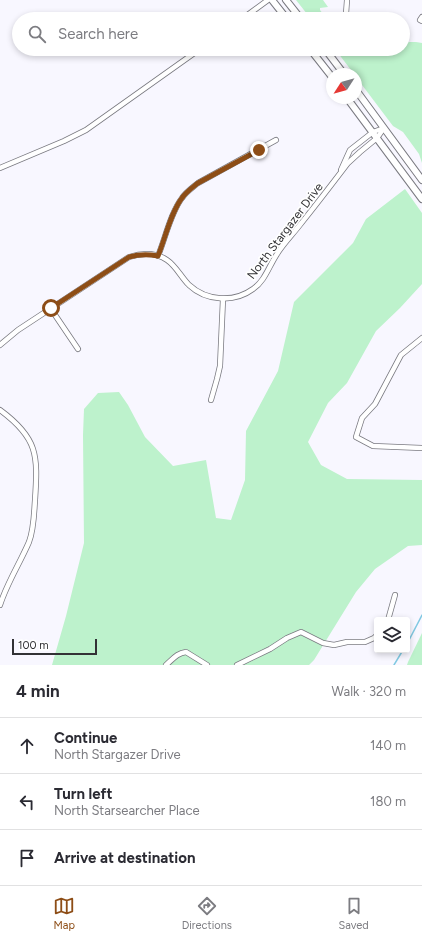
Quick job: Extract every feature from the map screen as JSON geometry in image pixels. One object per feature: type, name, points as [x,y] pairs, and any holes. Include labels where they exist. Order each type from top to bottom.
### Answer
[{"type":"main road","points":[[272,0],[281,12]]},
{"type":"main road","points":[[286,0],[295,12]]},
{"type":"main road","points":[[316,56],[326,69]]},
{"type":"main road","points":[[330,56],[339,68]]},
{"type":"main road","points":[[362,98],[422,180]]},
{"type":"main road","points":[[352,104],[422,199]]},
{"type":"street","points":[[252,12],[268,0]]},
{"type":"street","points":[[346,12],[347,0]]},
{"type":"street","points":[[0,168],[86,130],[190,56]]},
{"type":"street","name":"North Stargazer Drive","points":[[339,175],[350,150],[373,132],[384,128]]},
{"type":"street","name":"North Stargazer Drive","points":[[0,345],[18,330],[51,308],[129,257],[138,254],[158,256],[167,260],[174,266],[190,286],[209,297],[223,299],[248,293],[259,284],[277,254],[339,175],[355,156],[377,138],[384,128]]},
{"type":"street","points":[[158,256],[176,208],[181,198],[189,190],[198,183],[276,140]]},
{"type":"street","points":[[211,400],[218,379],[220,366],[223,299]]},
{"type":"street","points":[[51,308],[78,349]]},
{"type":"street","points":[[422,338],[401,355],[375,404],[362,418],[356,437],[373,446],[422,448]]},
{"type":"street","points":[[0,410],[18,424],[24,431],[36,457],[37,470],[34,520],[30,540],[0,605]]},
{"type":"street","points":[[389,617],[395,595]]},
{"type":"street","points":[[237,665],[301,632],[323,643],[334,644],[365,642],[374,638]]},
{"type":"street","points":[[166,665],[180,653],[186,652],[207,665]]},
{"type":"green space","points":[[296,0],[323,0],[328,7],[320,8],[322,12],[305,12]]},
{"type":"green space","points":[[410,42],[422,43],[422,163],[419,154],[403,132],[393,126],[362,85],[362,68],[349,68],[340,56],[410,56]]},
{"type":"green space","points":[[405,189],[422,213],[422,284],[376,331],[347,383],[328,403],[308,442],[321,465],[347,479],[422,480],[422,545],[408,546],[375,569],[356,592],[314,660],[309,665],[52,665],[84,543],[84,409],[98,393],[119,392],[128,405],[145,437],[173,466],[206,460],[216,518],[231,520],[245,480],[246,431],[278,371],[294,302],[353,243],[366,219]]},
{"type":"green space","points":[[422,633],[422,665],[407,665],[408,662]]},
{"type":"waterway","points":[[410,638],[422,615]]},
{"type":"waterway","points":[[394,665],[401,653]]},
{"type":"route","points":[[51,308],[129,257],[138,254],[158,256],[181,198],[198,183],[259,150]]}]
